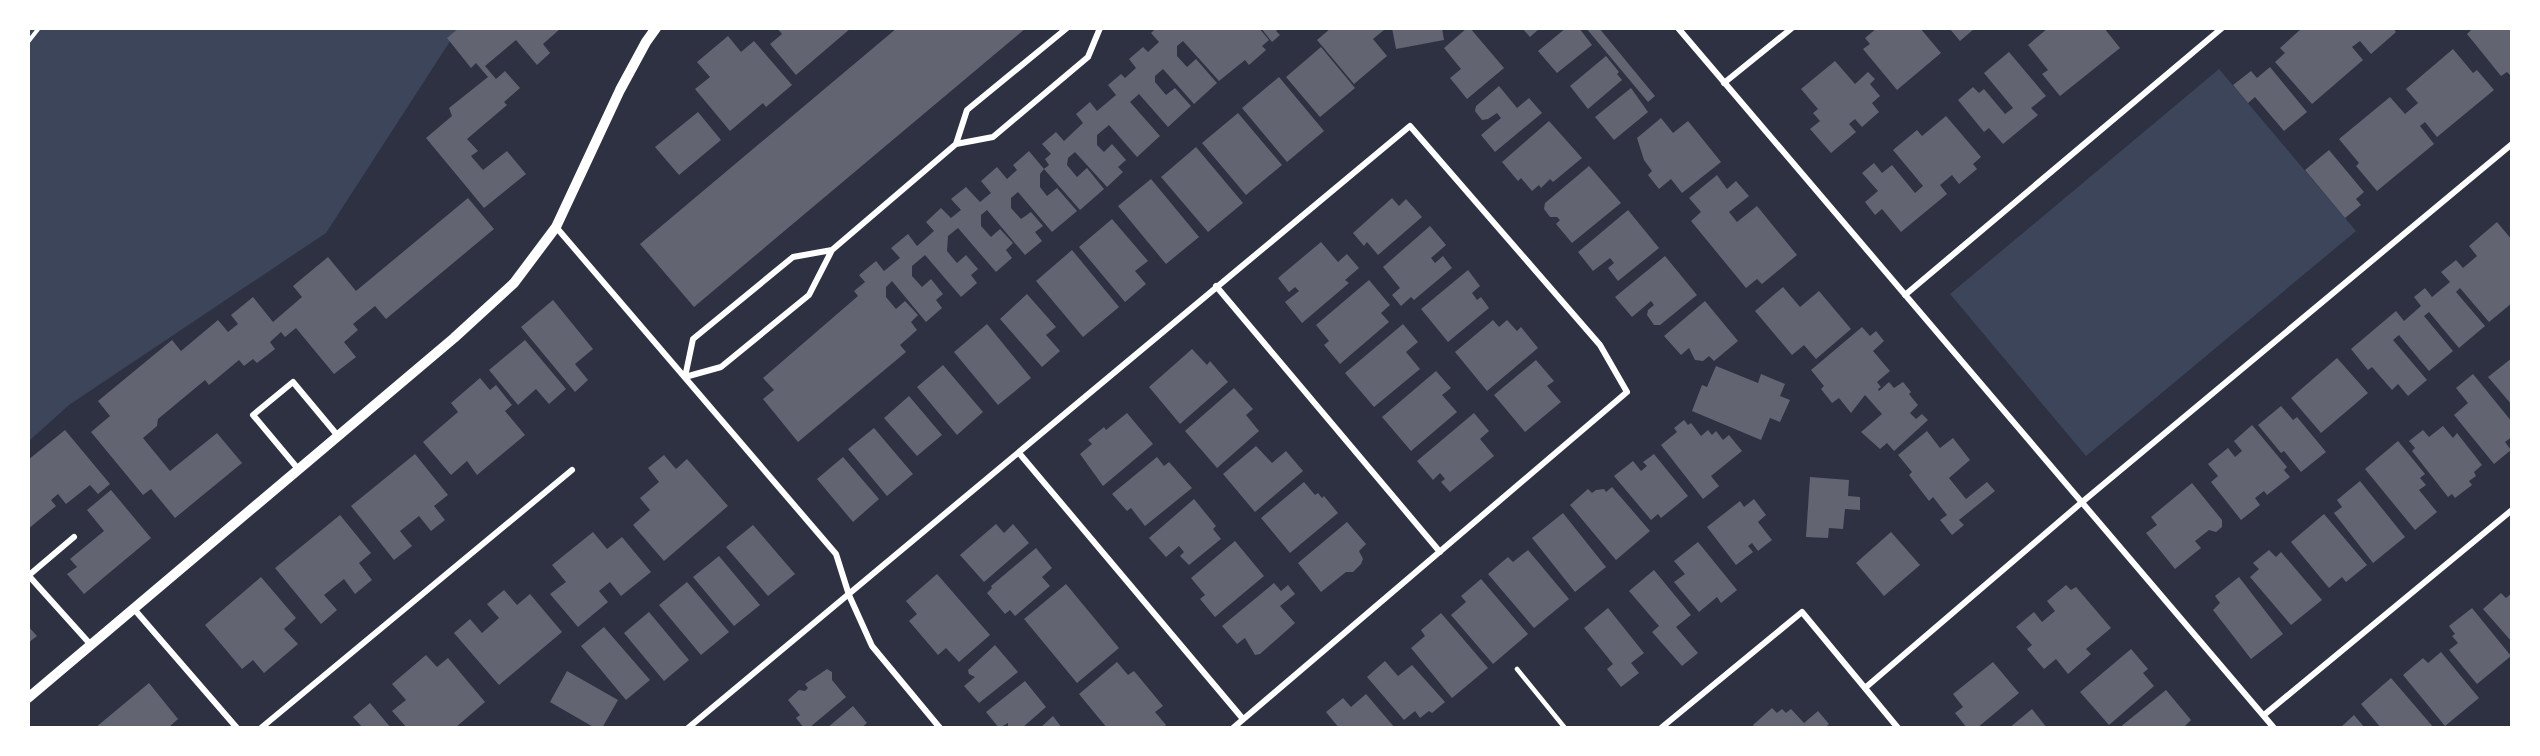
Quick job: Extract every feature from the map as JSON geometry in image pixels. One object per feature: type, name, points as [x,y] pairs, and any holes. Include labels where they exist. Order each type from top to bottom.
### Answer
[{"type":"street","points":[[28,698],[454,338],[514,283],[556,227],[620,90],[656,28]]},
{"type":"street","points":[[956,144],[967,110],[1067,28]]},
{"type":"street","points":[[685,376],[721,367],[809,295],[832,250],[956,144],[993,136],[1088,57],[1100,28]]},
{"type":"street","points":[[1678,28],[2274,728]]},
{"type":"street","points":[[1724,83],[1792,28]]},
{"type":"street","points":[[1905,295],[2222,28]]},
{"type":"street","points":[[688,728],[1410,126],[1600,345],[1627,392],[1233,728]]},
{"type":"street","points":[[1865,688],[2081,503],[2511,144]]},
{"type":"street","points":[[556,227],[836,554],[849,595],[872,646],[940,728]]},
{"type":"street","points":[[685,376],[693,339],[793,257],[832,250]]},
{"type":"street","points":[[1216,286],[1440,552]]},
{"type":"street","points":[[299,470],[253,415],[293,382],[338,436]]},
{"type":"street","points":[[1019,453],[1243,719]]},
{"type":"street","points":[[261,728],[572,470]]},
{"type":"street","points":[[2264,715],[2511,510]]},
{"type":"street","points":[[74,537],[29,576],[92,645]]},
{"type":"street","points":[[134,609],[237,728]]},
{"type":"street","points":[[1661,728],[1802,612],[1898,728]]},
{"type":"lane","points":[[1517,669],[1565,728]]},
{"type":"path","points":[[28,42],[39,28]]},
{"type":"shaded area","points":[[29,29],[458,29],[326,233],[69,405],[29,441]]},
{"type":"shaded area","points":[[2219,69],[2356,231],[2086,456],[1950,294]]},
{"type":"building","points":[[459,28],[561,28],[543,44],[550,53],[537,65],[516,40],[485,66],[496,79],[505,71],[520,88],[504,102],[507,105],[467,139],[478,151],[471,156],[483,170],[507,151],[526,174],[484,208],[426,138],[452,116],[449,108],[488,77],[476,63],[471,68],[447,38]]},
{"type":"building","points":[[777,28],[851,28],[796,75],[770,44],[782,34]]},
{"type":"building","points":[[897,28],[1026,28],[694,307],[640,244]]},
{"type":"building","points":[[1156,28],[1259,28],[1269,40],[1262,46],[1266,50],[1249,65],[1245,60],[1219,81],[1183,41],[1177,46],[1177,56],[1187,67],[1196,59],[1217,83],[1194,104],[1163,69],[1155,76],[1155,82],[1166,95],[1175,88],[1191,106],[1168,127],[1139,94],[1130,102],[1160,136],[1137,157],[1109,125],[1097,135],[1097,145],[1104,152],[1112,144],[1126,160],[1118,167],[1123,172],[1107,187],[1075,152],[1068,158],[1067,165],[1077,177],[1087,168],[1104,189],[1080,210],[1044,169],[1049,165],[1045,159],[1051,154],[1042,144],[1056,132],[1064,141],[1083,123],[1076,114],[1090,102],[1097,111],[1116,95],[1108,85],[1121,74],[1125,78],[1136,68],[1129,59],[1143,47],[1148,52],[1159,42],[1151,33]]},
{"type":"building","points":[[1261,28],[1279,28],[1276,31],[1280,35],[1272,42]]},
{"type":"building","points":[[1331,28],[1383,28],[1384,30],[1373,39],[1387,56],[1354,84],[1317,40]]},
{"type":"building","points":[[1392,28],[1442,28],[1444,40],[1396,49]]},
{"type":"building","points":[[1467,28],[1470,28],[1504,68],[1467,99],[1450,78],[1461,69],[1444,48]]},
{"type":"building","points":[[1522,28],[1540,28],[1530,37]]},
{"type":"building","points":[[1566,28],[1579,28],[1592,45],[1557,73],[1538,51]]},
{"type":"building","points":[[1586,28],[1599,28],[1655,96],[1648,102]]},
{"type":"building","points":[[1877,28],[1920,28],[1941,53],[1897,90],[1863,49],[1870,44],[1865,38]]},
{"type":"building","points":[[1949,28],[1975,28],[1960,41]]},
{"type":"building","points":[[2048,28],[2104,28],[2120,48],[2060,96],[2042,74],[2048,70],[2028,45]]},
{"type":"building","points":[[2302,28],[2393,28],[2396,32],[2371,54],[2360,41],[2352,47],[2363,60],[2312,104],[2275,62],[2285,53],[2280,48]]},
{"type":"building","points":[[2473,28],[2512,28],[2512,77],[2507,72],[2501,76],[2467,34]]},
{"type":"building","points":[[728,36],[741,52],[754,41],[792,85],[766,107],[763,103],[730,131],[695,89],[710,77],[697,62]]},
{"type":"building","points":[[1321,47],[1355,88],[1320,117],[1286,77]]},
{"type":"building","points":[[2453,49],[2473,73],[2477,70],[2494,90],[2437,137],[2425,122],[2420,126],[2434,144],[2377,191],[2356,166],[2359,163],[2339,139],[2390,97],[2405,114],[2418,103],[2406,89]]},
{"type":"building","points":[[2009,52],[2046,96],[2031,108],[2038,115],[2003,144],[1989,128],[1984,132],[1958,100],[1973,87],[1979,93],[1984,89],[2005,114],[2013,108],[1984,73]]},
{"type":"building","points":[[1606,56],[1619,72],[1617,74],[1622,80],[1588,109],[1570,86]]},
{"type":"building","points":[[1835,61],[1855,84],[1868,72],[1875,79],[1870,84],[1880,96],[1872,103],[1879,112],[1862,127],[1855,119],[1849,124],[1856,132],[1831,153],[1810,129],[1820,121],[1813,113],[1818,109],[1801,89]]},
{"type":"building","points":[[2270,67],[2307,112],[2284,131],[2255,97],[2248,103],[2233,85],[2251,71],[2257,78]]},
{"type":"building","points":[[1279,77],[1324,131],[1287,162],[1242,108]]},
{"type":"building","points":[[1499,86],[1517,108],[1529,98],[1542,113],[1495,152],[1481,135],[1501,118],[1497,113],[1482,120],[1475,111],[1476,106]]},
{"type":"building","points":[[1631,88],[1648,112],[1614,140],[1595,117]]},
{"type":"building","points":[[698,112],[721,140],[679,175],[655,147]]},
{"type":"building","points":[[1238,113],[1282,165],[1246,195],[1202,143]]},
{"type":"building","points":[[1946,116],[1981,157],[1973,164],[1977,169],[1959,184],[1952,175],[1940,185],[1947,194],[1901,232],[1882,209],[1875,215],[1865,202],[1878,191],[1862,173],[1874,163],[1882,173],[1892,165],[1915,193],[1923,186],[1893,150],[1917,130],[1922,136]]},
{"type":"building","points":[[1661,118],[1673,133],[1688,121],[1721,162],[1682,193],[1671,179],[1659,189],[1648,175],[1652,171],[1644,160],[1637,138]]},
{"type":"building","points":[[1549,121],[1582,158],[1553,182],[1550,179],[1541,188],[1539,185],[1532,191],[1521,178],[1518,181],[1502,162]]},
{"type":"building","points":[[1196,147],[1243,203],[1208,232],[1161,177]]},
{"type":"building","points":[[2329,150],[2364,192],[2356,199],[2361,205],[2345,218],[2305,170]]},
{"type":"building","points":[[1029,151],[1044,169],[1040,174],[1040,187],[1047,196],[1057,188],[1077,211],[1052,232],[1018,192],[1011,198],[1011,208],[1021,219],[1031,212],[1043,226],[1035,232],[1042,241],[1025,255],[987,210],[981,215],[981,226],[991,237],[1000,229],[1013,243],[1006,250],[1012,258],[996,272],[958,228],[948,236],[947,251],[957,263],[966,255],[978,269],[971,275],[977,283],[961,297],[925,255],[912,266],[912,276],[922,287],[931,279],[943,294],[936,300],[942,308],[926,322],[892,281],[886,287],[886,297],[896,309],[905,301],[918,315],[911,322],[917,330],[900,345],[906,352],[798,442],[763,399],[774,390],[763,378],[858,296],[854,291],[865,282],[859,275],[876,261],[884,271],[900,258],[891,248],[908,234],[917,246],[934,231],[926,222],[941,208],[951,218],[961,210],[951,199],[966,187],[980,202],[991,193],[981,181],[997,167],[1007,179],[1017,170],[1013,165]]},
{"type":"building","points":[[1589,166],[1621,203],[1572,243],[1556,224],[1560,220],[1557,217],[1550,217],[1544,209],[1545,203]]},
{"type":"building","points":[[1717,175],[1727,189],[1736,181],[1749,196],[1729,212],[1737,222],[1757,206],[1797,255],[1762,284],[1757,279],[1746,288],[1691,221],[1701,212],[1689,198]]},
{"type":"building","points":[[1151,179],[1199,237],[1166,264],[1118,206]]},
{"type":"building","points":[[468,198],[494,229],[386,319],[375,306],[353,324],[358,330],[344,342],[356,357],[334,374],[296,328],[285,337],[281,332],[270,342],[275,349],[257,363],[253,359],[244,366],[239,360],[209,385],[205,380],[158,419],[157,426],[143,438],[170,471],[217,433],[242,463],[175,518],[151,489],[143,495],[91,432],[110,416],[98,401],[172,340],[181,351],[218,320],[228,332],[238,324],[231,315],[253,297],[273,322],[302,297],[293,286],[328,257],[356,291]]},
{"type":"building","points":[[1392,198],[1399,206],[1406,199],[1422,217],[1378,255],[1367,242],[1364,246],[1353,233]]},
{"type":"building","points":[[1628,210],[1659,248],[1618,281],[1608,268],[1614,263],[1610,258],[1593,271],[1578,252]]},
{"type":"building","points":[[1112,219],[1148,261],[1135,271],[1146,284],[1125,302],[1079,247]]},
{"type":"building","points":[[2497,222],[2512,240],[2512,303],[2489,322],[2460,288],[2456,292],[2485,326],[2459,348],[2429,312],[2424,316],[2453,351],[2429,371],[2399,335],[2393,340],[2427,380],[2408,396],[2398,384],[2392,390],[2372,367],[2368,370],[2351,349],[2396,311],[2404,321],[2421,306],[2414,297],[2425,288],[2432,297],[2450,282],[2441,272],[2456,260],[2463,268],[2477,256],[2469,246]]},
{"type":"building","points":[[1430,226],[1446,245],[1431,258],[1435,263],[1443,256],[1452,268],[1414,300],[1411,297],[1401,306],[1392,295],[1400,288],[1383,267]]},
{"type":"building","points":[[1321,242],[1338,262],[1347,254],[1359,268],[1345,280],[1349,283],[1302,323],[1285,302],[1299,291],[1295,287],[1289,292],[1278,278]]},
{"type":"building","points":[[1072,250],[1119,307],[1083,337],[1036,281]]},
{"type":"building","points":[[1665,256],[1697,295],[1660,325],[1654,325],[1647,315],[1648,310],[1654,305],[1651,301],[1632,317],[1615,297]]},
{"type":"building","points":[[1468,270],[1480,286],[1472,293],[1477,300],[1481,297],[1489,308],[1448,342],[1421,309]]},
{"type":"building","points":[[1369,280],[1390,305],[1381,313],[1389,322],[1340,364],[1324,345],[1329,341],[1316,325]]},
{"type":"building","points":[[1783,287],[1800,307],[1819,291],[1851,329],[1816,359],[1804,345],[1792,355],[1755,311]]},
{"type":"building","points":[[1027,294],[1056,327],[1046,335],[1060,351],[1042,367],[1000,319]]},
{"type":"building","points":[[553,300],[593,349],[575,364],[588,380],[575,392],[521,327]]},
{"type":"building","points":[[1705,301],[1738,341],[1714,361],[1709,356],[1703,361],[1695,360],[1689,348],[1681,355],[1664,336]]},
{"type":"building","points":[[1493,320],[1499,327],[1507,320],[1517,331],[1521,327],[1538,348],[1487,391],[1455,352]]},
{"type":"building","points":[[987,324],[1031,378],[998,405],[954,352]]},
{"type":"building","points":[[1403,324],[1418,342],[1406,352],[1420,369],[1374,407],[1345,373]]},
{"type":"building","points":[[1862,327],[1870,336],[1876,331],[1884,341],[1873,351],[1890,371],[1877,382],[1881,387],[1879,391],[1889,382],[1894,388],[1903,382],[1918,405],[1910,413],[1916,419],[1922,414],[1928,420],[1894,451],[1887,443],[1880,449],[1861,432],[1882,414],[1865,395],[1851,413],[1839,398],[1832,403],[1821,389],[1824,386],[1811,370]]},
{"type":"building","points":[[525,340],[566,389],[549,404],[536,389],[518,405],[489,370]]},
{"type":"building","points":[[1192,349],[1207,365],[1210,361],[1228,382],[1180,424],[1149,387]]},
{"type":"building","points":[[2337,358],[2368,393],[2321,433],[2291,398]]},
{"type":"building","points":[[2512,358],[2512,405],[2488,377]]},
{"type":"building","points":[[1536,360],[1554,381],[1547,386],[1561,402],[1525,432],[1494,395]]},
{"type":"building","points":[[943,365],[983,412],[957,435],[917,387]]},
{"type":"building","points":[[1716,366],[1758,383],[1761,374],[1785,384],[1780,396],[1790,400],[1780,422],[1770,418],[1761,440],[1692,411],[1702,385],[1707,387]]},
{"type":"building","points":[[1436,371],[1451,388],[1442,395],[1457,412],[1411,451],[1382,417]]},
{"type":"building","points":[[2473,374],[2512,422],[2512,437],[2505,442],[2511,450],[2494,464],[2454,415],[2468,403],[2456,388]]},
{"type":"building","points":[[480,378],[490,390],[496,385],[512,405],[505,411],[525,435],[477,475],[467,461],[451,475],[423,442],[458,412],[451,403]]},
{"type":"building","points":[[1234,388],[1253,409],[1246,415],[1259,431],[1217,468],[1185,431]]},
{"type":"building","points":[[909,396],[942,435],[917,456],[884,418]]},
{"type":"building","points":[[2281,406],[2293,420],[2297,417],[2326,452],[2301,472],[2284,451],[2281,453],[2258,425]]},
{"type":"building","points":[[1127,413],[1153,444],[1103,486],[1080,454],[1092,444],[1088,440],[1104,427],[1106,430]]},
{"type":"building","points":[[1474,413],[1489,431],[1480,439],[1494,456],[1450,492],[1441,482],[1445,479],[1440,473],[1433,480],[1417,461]]},
{"type":"building","points":[[1684,420],[1688,425],[1691,423],[1701,436],[1708,430],[1712,435],[1716,431],[1723,440],[1729,435],[1742,451],[1711,476],[1719,486],[1703,499],[1661,445],[1677,432],[1674,428]]},
{"type":"building","points":[[2252,425],[2287,467],[2284,470],[2290,477],[2267,495],[2264,491],[2255,498],[2260,505],[2241,520],[2211,482],[2218,476],[2208,464],[2228,448],[2235,457],[2242,451],[2234,441]]},
{"type":"building","points":[[2443,426],[2453,438],[2457,433],[2482,465],[2474,472],[2476,476],[2469,481],[2472,485],[2455,498],[2452,494],[2448,497],[2412,451],[2415,448],[2409,441],[2423,430],[2429,437]]},
{"type":"building","points":[[874,428],[913,474],[887,496],[848,449]]},
{"type":"building","points":[[65,430],[110,484],[98,494],[90,485],[66,504],[58,494],[51,500],[56,506],[28,529],[28,460]]},
{"type":"building","points":[[1927,431],[1940,448],[1953,438],[1970,460],[1949,478],[1966,499],[1987,482],[1995,491],[1959,520],[1964,525],[1952,535],[1940,520],[1947,515],[1933,497],[1929,501],[1909,475],[1912,472],[1898,455]]},
{"type":"building","points":[[2398,441],[2425,474],[2420,478],[2426,485],[2419,490],[2437,512],[2415,530],[2365,469]]},
{"type":"building","points":[[1256,446],[1272,463],[1286,451],[1303,471],[1255,512],[1223,474]]},
{"type":"building","points":[[415,454],[448,495],[434,506],[445,520],[431,531],[419,516],[400,531],[412,546],[394,560],[351,506]]},
{"type":"building","points":[[1654,454],[1688,496],[1661,518],[1658,514],[1651,520],[1614,476],[1633,461],[1641,471],[1647,466],[1643,462]]},
{"type":"building","points":[[664,455],[676,469],[687,459],[728,506],[664,561],[633,525],[650,510],[640,498],[659,482],[648,468]]},
{"type":"building","points":[[843,457],[879,499],[853,522],[817,479]]},
{"type":"building","points":[[1157,457],[1164,466],[1169,462],[1192,488],[1145,526],[1131,508],[1127,511],[1112,494]]},
{"type":"building","points":[[1810,477],[1849,480],[1848,496],[1860,497],[1860,510],[1845,509],[1843,529],[1829,528],[1828,538],[1806,537]]},
{"type":"building","points":[[2360,481],[2405,537],[2373,563],[2334,513],[2342,507],[2337,500]]},
{"type":"building","points":[[1304,482],[1315,495],[1318,493],[1322,498],[1324,496],[1338,513],[1290,553],[1261,518]]},
{"type":"building","points":[[2192,483],[2222,520],[2222,527],[2216,532],[2209,530],[2195,541],[2201,548],[2175,569],[2146,533],[2157,525],[2151,517]]},
{"type":"building","points":[[1612,487],[1650,531],[1616,560],[1570,505],[1588,489],[1592,493],[1604,489],[1606,492]]},
{"type":"building","points":[[111,490],[151,538],[84,594],[67,574],[77,567],[70,559],[104,531],[87,510]]},
{"type":"building","points":[[1194,499],[1216,526],[1213,529],[1221,539],[1189,565],[1180,556],[1184,552],[1179,546],[1166,557],[1149,538]]},
{"type":"building","points":[[1754,499],[1766,515],[1758,522],[1772,540],[1758,551],[1752,543],[1748,546],[1753,552],[1736,565],[1707,527],[1740,501],[1744,507]]},
{"type":"building","points":[[1563,513],[1606,567],[1575,592],[1532,538]]},
{"type":"building","points":[[2324,514],[2367,565],[2346,582],[2342,577],[2329,588],[2291,542]]},
{"type":"building","points":[[340,515],[371,553],[359,563],[372,580],[355,594],[344,579],[324,595],[337,610],[321,624],[275,568]]},
{"type":"building","points":[[1347,522],[1366,544],[1359,551],[1363,559],[1353,572],[1346,572],[1321,592],[1298,563]]},
{"type":"building","points":[[996,524],[1004,533],[1013,524],[1029,543],[984,582],[960,555]]},
{"type":"building","points":[[753,525],[795,574],[768,596],[726,547]]},
{"type":"building","points":[[593,532],[607,549],[622,537],[651,572],[621,596],[610,582],[599,591],[608,602],[578,627],[550,594],[566,582],[552,565]]},
{"type":"building","points":[[1891,532],[1920,565],[1884,596],[1856,563]]},
{"type":"building","points":[[1235,541],[1264,576],[1215,617],[1200,599],[1205,595],[1191,578]]},
{"type":"building","points":[[1698,542],[1737,590],[1721,603],[1717,597],[1699,612],[1674,582],[1685,574],[1674,561]]},
{"type":"building","points":[[1036,548],[1052,568],[1042,577],[1050,586],[1015,616],[1010,610],[1005,614],[987,593],[992,588],[991,586]]},
{"type":"building","points":[[1528,550],[1569,599],[1534,628],[1488,574],[1508,557],[1513,562]]},
{"type":"building","points":[[2269,550],[2276,557],[2281,552],[2322,600],[2291,625],[2250,577],[2259,569],[2253,563]]},
{"type":"building","points":[[719,556],[760,605],[734,626],[693,577]]},
{"type":"building","points":[[1654,570],[1691,615],[1676,627],[1698,653],[1682,666],[1652,632],[1659,626],[1629,591]]},
{"type":"building","points":[[937,574],[990,635],[959,662],[946,648],[938,655],[909,621],[917,614],[906,601]]},
{"type":"building","points":[[261,577],[296,618],[284,629],[298,644],[264,673],[253,660],[242,669],[205,625]]},
{"type":"building","points":[[2239,577],[2283,634],[2251,659],[2213,610],[2220,603],[2215,596]]},
{"type":"building","points":[[1481,579],[1528,634],[1493,664],[1451,615],[1466,602],[1461,596]]},
{"type":"building","points":[[687,582],[729,632],[701,655],[659,605]]},
{"type":"building","points":[[1274,583],[1281,591],[1288,585],[1295,594],[1280,606],[1295,623],[1260,654],[1255,655],[1245,638],[1237,644],[1222,626]]},
{"type":"building","points":[[1066,584],[1119,648],[1077,683],[1024,619]]},
{"type":"building","points":[[2066,585],[2071,590],[2076,587],[2111,628],[2086,649],[2091,654],[2068,674],[2056,659],[2044,669],[2027,649],[2032,645],[2016,627],[2034,612],[2042,622],[2055,611],[2047,601]]},
{"type":"building","points":[[504,590],[517,605],[530,594],[562,632],[499,685],[454,633],[470,619],[482,633],[499,618],[487,604]]},
{"type":"building","points":[[2501,593],[2506,598],[2512,593],[2512,642],[2483,609]]},
{"type":"building","points":[[1608,608],[1644,653],[1631,663],[1639,673],[1621,687],[1607,669],[1613,664],[1584,628]]},
{"type":"building","points":[[2472,608],[2511,656],[2477,684],[2449,650],[2458,643],[2452,636],[2455,634],[2449,626]]},
{"type":"building","points":[[649,612],[689,660],[664,681],[624,633]]},
{"type":"building","points":[[1441,613],[1488,668],[1452,698],[1411,648],[1425,636],[1421,630]]},
{"type":"building","points":[[28,626],[37,636],[28,643]]},
{"type":"building","points":[[604,627],[650,680],[626,700],[581,646]]},
{"type":"building","points":[[995,645],[1018,672],[979,703],[964,686],[975,677],[969,674],[968,670]]},
{"type":"building","points":[[2131,649],[2148,669],[2143,673],[2154,686],[2109,725],[2080,692]]},
{"type":"building","points":[[2441,652],[2479,698],[2445,726],[2403,675],[2423,658],[2428,663]]},
{"type":"building","points":[[426,655],[437,667],[448,658],[485,702],[455,728],[407,728],[392,711],[406,700],[392,684]]},
{"type":"building","points":[[1385,661],[1398,676],[1412,665],[1445,702],[1432,713],[1429,711],[1420,718],[1415,711],[1404,720],[1367,677]]},
{"type":"building","points":[[1117,662],[1128,675],[1134,671],[1163,706],[1155,712],[1166,725],[1163,728],[1107,728],[1079,694]]},
{"type":"building","points":[[1993,662],[2019,693],[1977,728],[1967,728],[1955,713],[1963,707],[1953,694]]},
{"type":"building","points":[[827,669],[832,672],[832,680],[846,697],[809,728],[804,728],[796,718],[800,715],[788,700],[799,690],[805,691],[808,688],[805,684]]},
{"type":"building","points":[[567,671],[618,700],[602,728],[595,728],[550,702]]},
{"type":"building","points":[[2391,678],[2434,728],[2381,728],[2361,704]]},
{"type":"building","points":[[1025,681],[1046,707],[1022,728],[1008,728],[1008,723],[999,728],[986,712]]},
{"type":"building","points":[[149,683],[178,719],[168,728],[95,728]]},
{"type":"building","points":[[2166,690],[2191,720],[2183,728],[2119,728]]},
{"type":"building","points":[[1366,694],[1395,728],[1339,728],[1326,712],[1343,698],[1351,707]]},
{"type":"building","points":[[370,703],[391,728],[363,728],[353,717]]},
{"type":"building","points":[[853,706],[867,723],[861,728],[827,728]]},
{"type":"building","points":[[1772,708],[1777,713],[1782,709],[1786,713],[1791,709],[1804,723],[1818,711],[1829,724],[1825,728],[1755,728],[1753,725]]},
{"type":"building","points":[[2032,709],[2047,728],[2009,728]]},
{"type":"building","points":[[2354,715],[2365,728],[2340,728]]},
{"type":"building","points":[[1053,716],[1062,728],[1040,728]]}]
